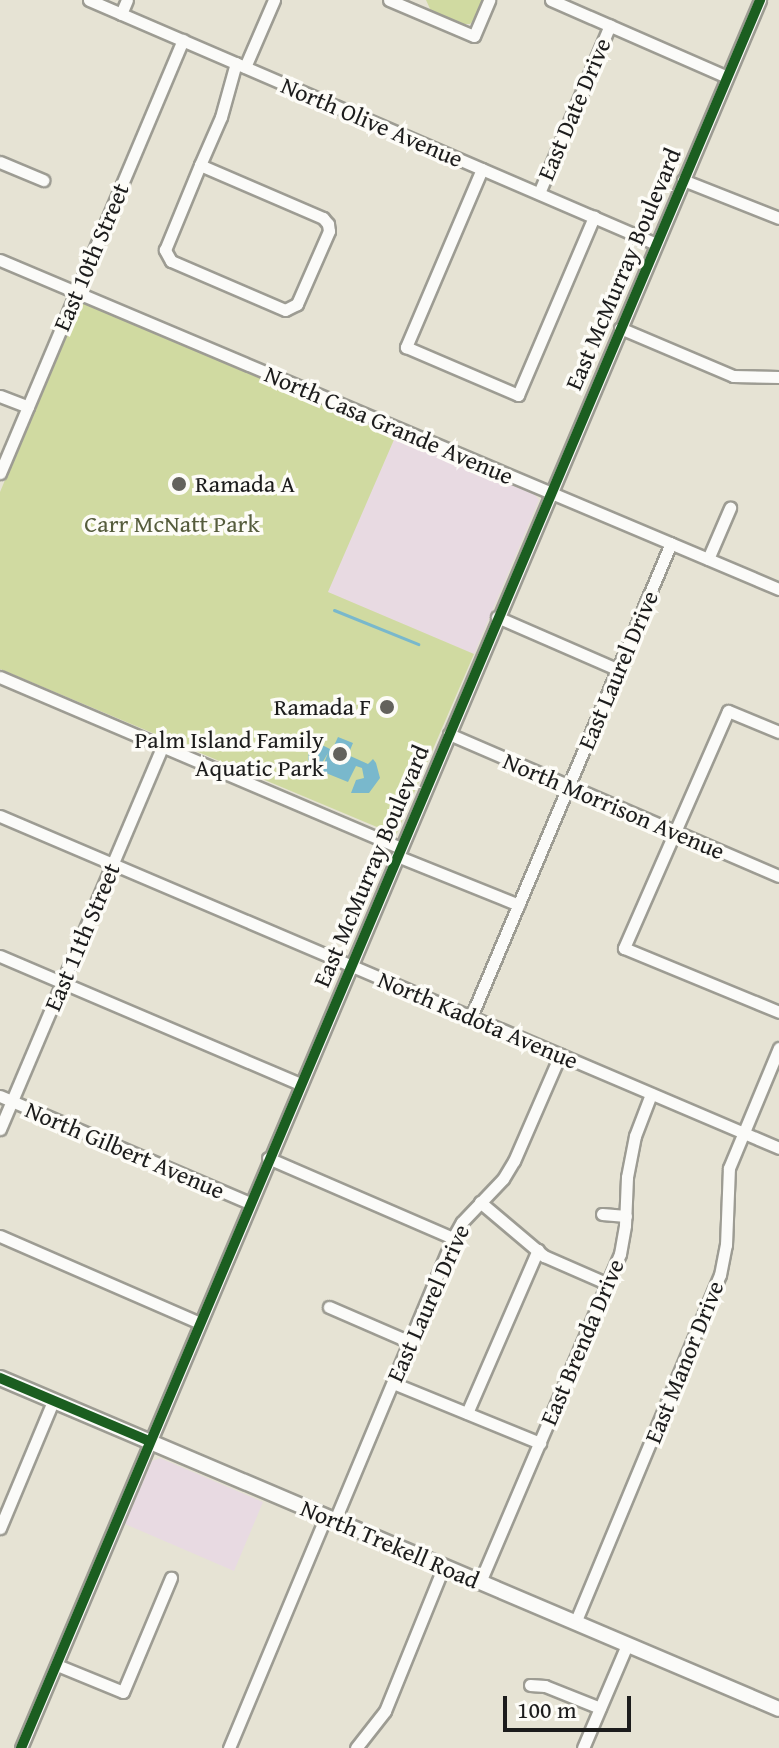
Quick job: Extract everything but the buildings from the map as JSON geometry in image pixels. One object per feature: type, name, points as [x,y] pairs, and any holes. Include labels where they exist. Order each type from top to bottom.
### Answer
[{"type":"main road","name":"North Trekell Road","points":[[0,1378],[779,1709]]},
{"type":"street","name":"North Olive Avenue","points":[[89,0],[656,244]]},
{"type":"street","points":[[121,14],[127,0]]},
{"type":"street","points":[[200,165],[323,218],[328,224],[329,231],[297,304],[285,310],[171,261],[165,250],[241,65],[274,0]]},
{"type":"street","points":[[389,0],[413,4],[474,36],[489,0]]},
{"type":"street","points":[[551,0],[727,77]]},
{"type":"street","name":"East McMurray Boulevard","points":[[21,1748],[760,0]]},
{"type":"street","name":"East Date Drive","points":[[539,193],[610,25]]},
{"type":"street","name":"East 10th Street","points":[[0,473],[183,40]]},
{"type":"street","points":[[0,162],[43,180]]},
{"type":"street","points":[[482,169],[406,347],[518,395],[594,217]]},
{"type":"street","points":[[683,180],[779,218]]},
{"type":"street","name":"North Casa Grande Avenue","points":[[0,260],[779,589]]},
{"type":"street","points":[[620,328],[733,376],[779,377]]},
{"type":"street","points":[[0,396],[28,407]]},
{"type":"street","points":[[708,559],[730,508]]},
{"type":"street","name":"East Laurel Drive","points":[[471,1017],[671,543]]},
{"type":"street","points":[[497,617],[619,670]]},
{"type":"street","points":[[0,677],[163,745],[519,905]]},
{"type":"street","points":[[779,732],[728,711],[624,948],[779,1012]]},
{"type":"street","name":"North Morrison Avenue","points":[[449,734],[779,876]]},
{"type":"street","name":"East 11th Street","points":[[0,1129],[6,1098],[62,983],[163,745]]},
{"type":"street","name":"North Kadota Avenue","points":[[0,816],[779,1148]]},
{"type":"street","points":[[0,956],[300,1084]]},
{"type":"street","name":"East Manor Drive","points":[[575,1623],[720,1275],[726,1245],[729,1168],[779,1048]]},
{"type":"street","name":"East Laurel Drive","points":[[229,1748],[393,1383],[453,1238],[462,1222],[514,1161],[560,1055]]},
{"type":"street","name":"East Brenda Drive","points":[[480,1582],[620,1254],[632,1150],[651,1094]]},
{"type":"street","name":"North Gilbert Avenue","points":[[6,1098],[250,1203]]},
{"type":"street","points":[[268,1158],[453,1238]]},
{"type":"street","points":[[480,1202],[538,1250],[608,1284]]},
{"type":"street","points":[[602,1214],[626,1216]]},
{"type":"street","points":[[0,1236],[200,1323]]},
{"type":"street","points":[[467,1413],[538,1250]]},
{"type":"street","points":[[329,1307],[410,1342]]},
{"type":"street","points":[[393,1383],[540,1443]]},
{"type":"street","points":[[0,1528],[53,1401]]},
{"type":"street","points":[[356,1748],[385,1711],[444,1566]]},
{"type":"street","points":[[57,1665],[123,1692],[171,1578]]},
{"type":"street","points":[[583,1748],[627,1645]]},
{"type":"street","points":[[530,1685],[545,1686],[600,1708]]},
{"type":"shaded area","points":[[396,435],[535,495],[539,500],[474,654],[327,592]]},
{"type":"shaded area","points":[[160,1458],[263,1502],[234,1571],[125,1524],[152,1461]]},
{"type":"green space","points":[[426,0],[485,0],[478,17],[470,24],[461,24],[431,11]]},
{"type":"green space","name":"Carr McNatt Park","points":[[84,303],[396,435],[328,592],[474,654],[396,835],[0,669],[0,492],[78,307]]},
{"type":"water","points":[[338,737],[353,743],[348,755],[368,764],[373,759],[376,763],[380,778],[369,793],[351,793],[356,780],[364,778],[362,768],[356,766],[348,782],[321,771],[328,753],[318,770],[308,760],[310,739],[332,750]]},
{"type":"waterway","points":[[334,610],[418,644]]},
{"type":"cycle path","points":[[21,1748],[760,0]]},
{"type":"cycle path","points":[[0,1378],[149,1441]]},
{"type":"place","name":"Ramada A","points":[[179,484]]},
{"type":"place","name":"Ramada F","points":[[387,707]]},
{"type":"place","name":"Palm Island Family Aquatic Park","points":[[340,754]]}]
